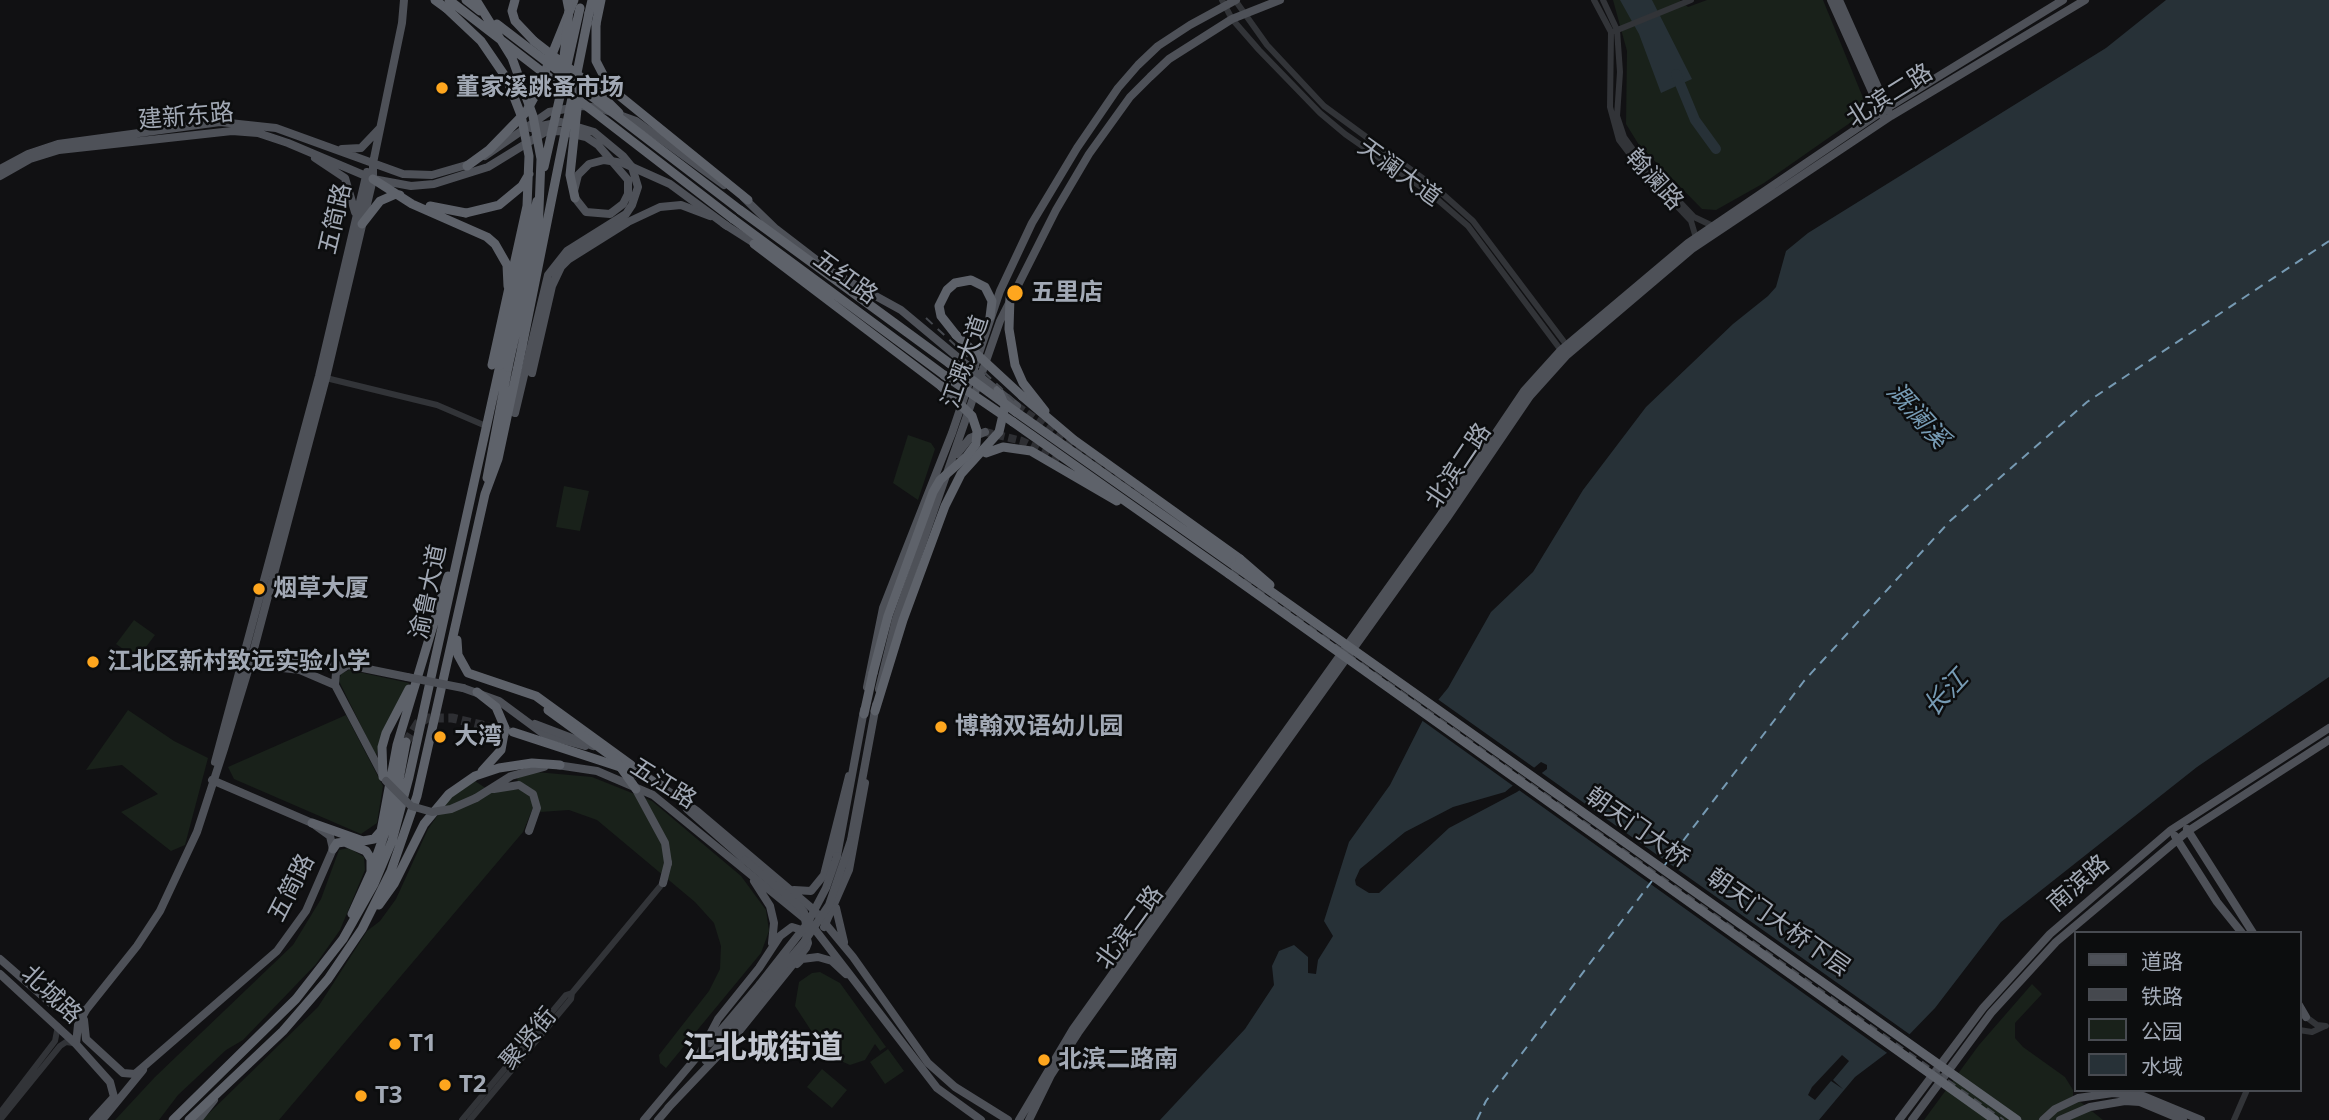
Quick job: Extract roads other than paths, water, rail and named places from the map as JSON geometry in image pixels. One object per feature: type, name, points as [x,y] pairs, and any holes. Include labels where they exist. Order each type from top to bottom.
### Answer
[{"type":"highway","points":[[436,0],[448,4],[495,60],[516,100],[527,136],[530,183],[508,293],[485,494]]},
{"type":"highway","name":"五红路","points":[[466,0],[634,124],[740,211],[949,363],[1018,405],[1233,568]]},
{"type":"highway","points":[[476,0],[512,58],[541,132],[538,234],[500,366]]},
{"type":"highway","points":[[515,0],[512,11],[521,30],[592,85],[634,124]]},
{"type":"highway","points":[[558,102],[569,10],[567,0]]},
{"type":"highway","name":"渝鲁大道","points":[[581,5],[592,0]]},
{"type":"highway","points":[[601,0],[596,24],[596,61],[610,88],[748,200]]},
{"type":"highway","name":"五红路","points":[[448,4],[730,222],[1142,513],[1233,568]]},
{"type":"highway","points":[[467,166],[489,150],[526,112],[581,5]]},
{"type":"highway","name":"渝鲁大道","points":[[173,1120],[296,999],[343,939],[374,884],[392,841],[409,777],[489,408],[581,5]]},
{"type":"highway","name":"渝鲁大道","points":[[189,1120],[305,1007],[362,929],[391,871],[407,831],[485,494],[498,459],[506,423],[530,347],[583,46],[581,5]]},
{"type":"highway","points":[[575,198],[571,186],[571,165],[583,46]]},
{"type":"highway","points":[[359,220],[380,201],[396,194],[440,209],[466,213],[483,211],[511,197],[528,177],[541,132]]},
{"type":"highway","points":[[369,177],[427,211],[463,224],[487,237],[502,254],[507,265],[508,293]]},
{"type":"highway","points":[[776,229],[799,254],[836,275]]},
{"type":"highway","points":[[754,244],[941,386],[972,416],[977,431],[976,444],[967,456],[940,480],[933,492],[888,616],[864,714]]},
{"type":"highway","points":[[797,267],[826,299]]},
{"type":"highway","points":[[990,317],[992,301],[985,287],[971,280],[955,283],[947,290],[939,306],[941,316],[956,335],[1018,405],[1074,440],[1233,568]]},
{"type":"highway","points":[[1010,297],[1010,349],[1023,383],[1074,440]]},
{"type":"highway","points":[[875,711],[903,620],[945,506],[961,474],[999,432],[1005,406],[998,390]]},
{"type":"highway","points":[[973,462],[988,452],[1003,447],[1031,451],[1097,491],[1142,513]]},
{"type":"highway","points":[[312,823],[356,840],[370,841],[378,836],[384,821],[397,745],[440,594],[458,548]]},
{"type":"highway","name":"朝天门大桥","points":[[1233,568],[2017,1120]]},
{"type":"highway","name":"朝天门大桥","points":[[1233,568],[1995,1120]]},
{"type":"highway","points":[[457,620],[458,655],[468,673],[519,689],[547,703],[631,765]]},
{"type":"highway","points":[[385,779],[383,747],[386,733],[419,669]]},
{"type":"highway","points":[[519,689],[614,758],[636,789]]},
{"type":"highway","points":[[362,929],[394,884],[430,816],[449,794],[497,756],[505,735],[503,721],[496,707],[477,692]]},
{"type":"highway","points":[[513,732],[620,767],[664,787]]},
{"type":"highway","points":[[343,939],[394,807],[406,742]]},
{"type":"highway","points":[[475,776],[522,763],[560,765]]},
{"type":"highway","points":[[332,849],[341,842],[361,848],[371,859],[371,872]]},
{"type":"main road","points":[[373,163],[402,23],[404,0]]},
{"type":"main road","name":"江溉大道","points":[[763,986],[807,924],[826,888],[837,856],[852,786],[852,766],[883,608],[951,433],[990,317],[1032,223],[1118,88],[1158,46],[1224,3],[1235,0]]},
{"type":"main road","name":"江溉大道","points":[[763,986],[804,942],[829,905],[851,840],[881,675],[896,619],[1010,297],[1089,154],[1130,97],[1169,59],[1242,13],[1280,0]]},
{"type":"main road","points":[[1832,0],[1886,114]]},
{"type":"main road","points":[[1839,0],[1886,114]]},
{"type":"main road","name":"北滨二路","points":[[1019,1120],[1073,1029],[1433,526],[1524,391],[1696,238],[2063,0]]},
{"type":"main road","name":"北滨二路","points":[[1029,1120],[1051,1075],[1078,1033],[1439,530],[1530,396],[1566,351],[1692,249],[1886,114],[2085,0]]},
{"type":"main road","points":[[519,134],[549,112],[562,108],[600,108],[634,124],[748,200],[776,229],[836,275],[854,282],[901,310],[1018,405]]},
{"type":"main road","name":"建新东路","points":[[0,169],[28,153],[58,144],[220,121],[268,126],[417,176],[449,172],[467,166],[519,134]]},
{"type":"main road","points":[[515,412],[545,284],[554,265],[567,251],[626,214],[636,197],[636,177],[624,156],[572,124],[541,132],[519,134]]},
{"type":"main road","points":[[320,156],[335,157],[336,150],[361,148],[382,126]]},
{"type":"main road","name":"建新东路","points":[[0,176],[30,159],[59,150],[191,133],[245,131],[288,143],[369,177],[411,186],[434,184]]},
{"type":"main road","points":[[396,194],[488,167],[541,132]]},
{"type":"main road","points":[[601,142],[623,172],[628,180],[628,194],[616,211],[593,215],[579,206],[575,198],[575,183],[583,169],[596,161],[612,160],[642,169],[670,184],[730,222],[754,244],[797,267]]},
{"type":"main road","points":[[288,143],[341,174],[350,190],[359,220]]},
{"type":"main road","name":"五简路","points":[[76,1044],[78,1026],[86,1010],[141,940],[160,911],[197,832],[212,780],[217,747],[247,659],[326,378],[373,163]]},
{"type":"main road","points":[[532,373],[530,347],[555,276],[576,253],[660,207],[691,208],[730,222]]},
{"type":"main road","name":"五简路","points":[[247,659],[359,220]]},
{"type":"main road","points":[[953,459],[970,438],[985,432]]},
{"type":"main road","name":"朝天门大桥下层","points":[[1233,568],[1990,1120]]},
{"type":"main road","name":"朝天门大桥下层","points":[[1233,568],[2023,1120]]},
{"type":"main road","points":[[247,659],[307,672],[335,685],[336,673],[348,665]]},
{"type":"main road","name":"五江路","points":[[247,659],[348,665],[463,688],[508,708],[545,735],[601,751],[631,765],[664,787],[814,910],[853,957],[928,1063],[955,1087],[996,1116],[1008,1120]]},
{"type":"main road","name":"五江路","points":[[335,685],[385,779],[411,806],[432,812],[451,810],[530,768],[560,765],[597,771],[635,785],[669,806],[743,862],[821,933],[946,1097],[981,1120]]},
{"type":"main road","points":[[508,708],[535,724],[595,747],[621,769],[636,789],[665,844],[668,863],[663,883]]},
{"type":"main road","name":"南滨路","points":[[1899,1120],[1983,1008],[2035,950],[2171,830],[2329,728]]},
{"type":"main road","name":"南滨路","points":[[1912,1120],[1991,1013],[2056,942],[2177,839],[2329,740]]},
{"type":"main road","points":[[821,933],[835,906],[855,850],[865,799],[866,762]]},
{"type":"main road","points":[[810,923],[852,766]]},
{"type":"main road","name":"五简路","points":[[102,1120],[145,1068],[287,940],[314,896],[332,849],[330,836],[312,823],[212,780]]},
{"type":"main road","points":[[492,789],[519,785],[529,789],[537,808],[529,831]]},
{"type":"main road","points":[[664,787],[743,862],[804,912],[804,942]]},
{"type":"main road","points":[[2182,822],[2252,931]]},
{"type":"main road","points":[[2171,830],[2240,931]]},
{"type":"main road","points":[[743,862],[770,906],[774,931],[770,952]]},
{"type":"main road","points":[[788,887],[802,892],[811,891],[824,875]]},
{"type":"main road","points":[[2234,923],[2223,903],[2229,901],[2239,911]]},
{"type":"main road","points":[[835,906],[839,929],[853,957]]},
{"type":"main road","points":[[668,1108],[728,1045],[789,970],[808,943],[805,931],[792,927],[784,931],[718,1019],[699,1055]]},
{"type":"main road","points":[[789,970],[802,959],[818,957],[832,961],[841,967],[870,1008],[892,1029]]},
{"type":"main road","name":"北城路","points":[[0,958],[55,1007],[68,1013],[86,1010]]},
{"type":"main road","name":"北城路","points":[[0,974],[76,1044]]},
{"type":"main road","points":[[644,1120],[763,986]]},
{"type":"main road","points":[[658,1120],[763,986]]},
{"type":"main road","points":[[2301,1009],[2306,1017]]},
{"type":"main road","points":[[86,1010],[83,1027],[86,1039],[123,1073],[131,1075],[145,1068]]},
{"type":"main road","points":[[76,1044],[110,1082],[114,1092],[114,1097],[93,1120]]},
{"type":"main road","points":[[114,1092],[124,1085],[127,1093]]},
{"type":"main road","points":[[198,1120],[221,1090]]},
{"type":"main road","points":[[2060,1120],[2101,1104],[2106,1100],[2101,1093]]},
{"type":"main road","points":[[2043,1120],[2066,1103],[2101,1093],[2143,1096],[2201,1120]]},
{"type":"main road","points":[[2101,1104],[2140,1102],[2183,1120]]},
{"type":"street","name":"天澜大道","points":[[1235,0],[1242,13],[1324,106],[1349,127],[1436,188],[1473,221],[1566,351]]},
{"type":"street","name":"翰澜路","points":[[1594,0],[1614,31],[1610,107],[1619,140],[1638,165],[1691,220],[1696,238]]},
{"type":"street","name":"翰澜路","points":[[1603,0],[1614,31],[1620,63],[1617,116],[1624,137],[1641,162],[1694,217],[1714,227]]},
{"type":"street","points":[[1614,31],[1689,1]]},
{"type":"street","name":"天澜大道","points":[[1224,3],[1232,19],[1320,113],[1345,134],[1431,194],[1468,226],[1566,351]]},
{"type":"street","points":[[326,378],[437,405],[486,426]]},
{"type":"street","name":"聚贤街","points":[[470,1120],[663,883]]},
{"type":"street","name":"聚贤街","points":[[461,1120],[566,995],[572,993]]},
{"type":"street","points":[[2306,1017],[2317,1025],[2327,1025]]},
{"type":"street","points":[[2301,1030],[2312,1032],[2327,1025]]},
{"type":"street","points":[[0,1113],[55,1041],[58,1026]]},
{"type":"street","points":[[0,1120],[62,1044],[76,1044]]},
{"type":"street","points":[[2234,1120],[2246,1092]]},
{"type":"water","points":[[1620,0],[1652,0],[1692,79],[1661,93],[1639,34]]},
{"type":"water","name":"长江","points":[[2166,0],[2329,0],[2329,677],[2197,767],[2001,922],[1935,1008],[1904,1040],[1855,1077],[1819,1120],[1160,1120],[1245,1029],[1274,985],[1272,966],[1279,951],[1294,945],[1308,957],[1308,973],[1316,974],[1318,960],[1333,936],[1324,921],[1349,842],[1390,785],[1425,716],[1448,688],[1491,612],[1533,572],[1583,490],[1646,407],[1733,324],[1768,296],[1776,287],[1786,251],[1808,233],[2106,48]],"holes":[[[1541,762],[1547,765],[1547,769],[1517,792],[1449,828],[1379,893],[1369,893],[1356,885],[1355,880],[1360,869],[1405,832],[1453,807],[1505,792]]]},
{"type":"waterway","name":"溉澜溪","points":[[1676,74],[1695,120],[1716,149]]},
{"type":"tunnel","points":[[1017,406],[1155,504]]},
{"type":"tunnel","points":[[985,432],[1022,441],[1063,461]]},
{"type":"tunnel","points":[[406,742],[418,723],[428,718],[452,718],[511,732]]},
{"type":"railway","points":[[926,318],[1016,402]]},
{"type":"railway","points":[[1231,570],[2004,1120]]},
{"type":"place","name":"董家溪跳蚤市场","points":[[442,88]]},
{"type":"place","name":"五里店","points":[[1015,293]]},
{"type":"place","name":"烟草大厦","points":[[259,589]]},
{"type":"place","name":"江北区新村致远实验小学","points":[[93,662]]},
{"type":"place","name":"博翰双语幼儿园","points":[[941,727]]},
{"type":"place","name":"大湾","points":[[440,737]]},
{"type":"place","name":"T1","points":[[395,1044]]},
{"type":"place","name":"北滨二路南","points":[[1044,1060]]},
{"type":"place","name":"T2","points":[[445,1085]]},
{"type":"place","name":"T3","points":[[361,1096]]},
{"type":"district","name":"江北城街道","points":[[763,1049]]}]
